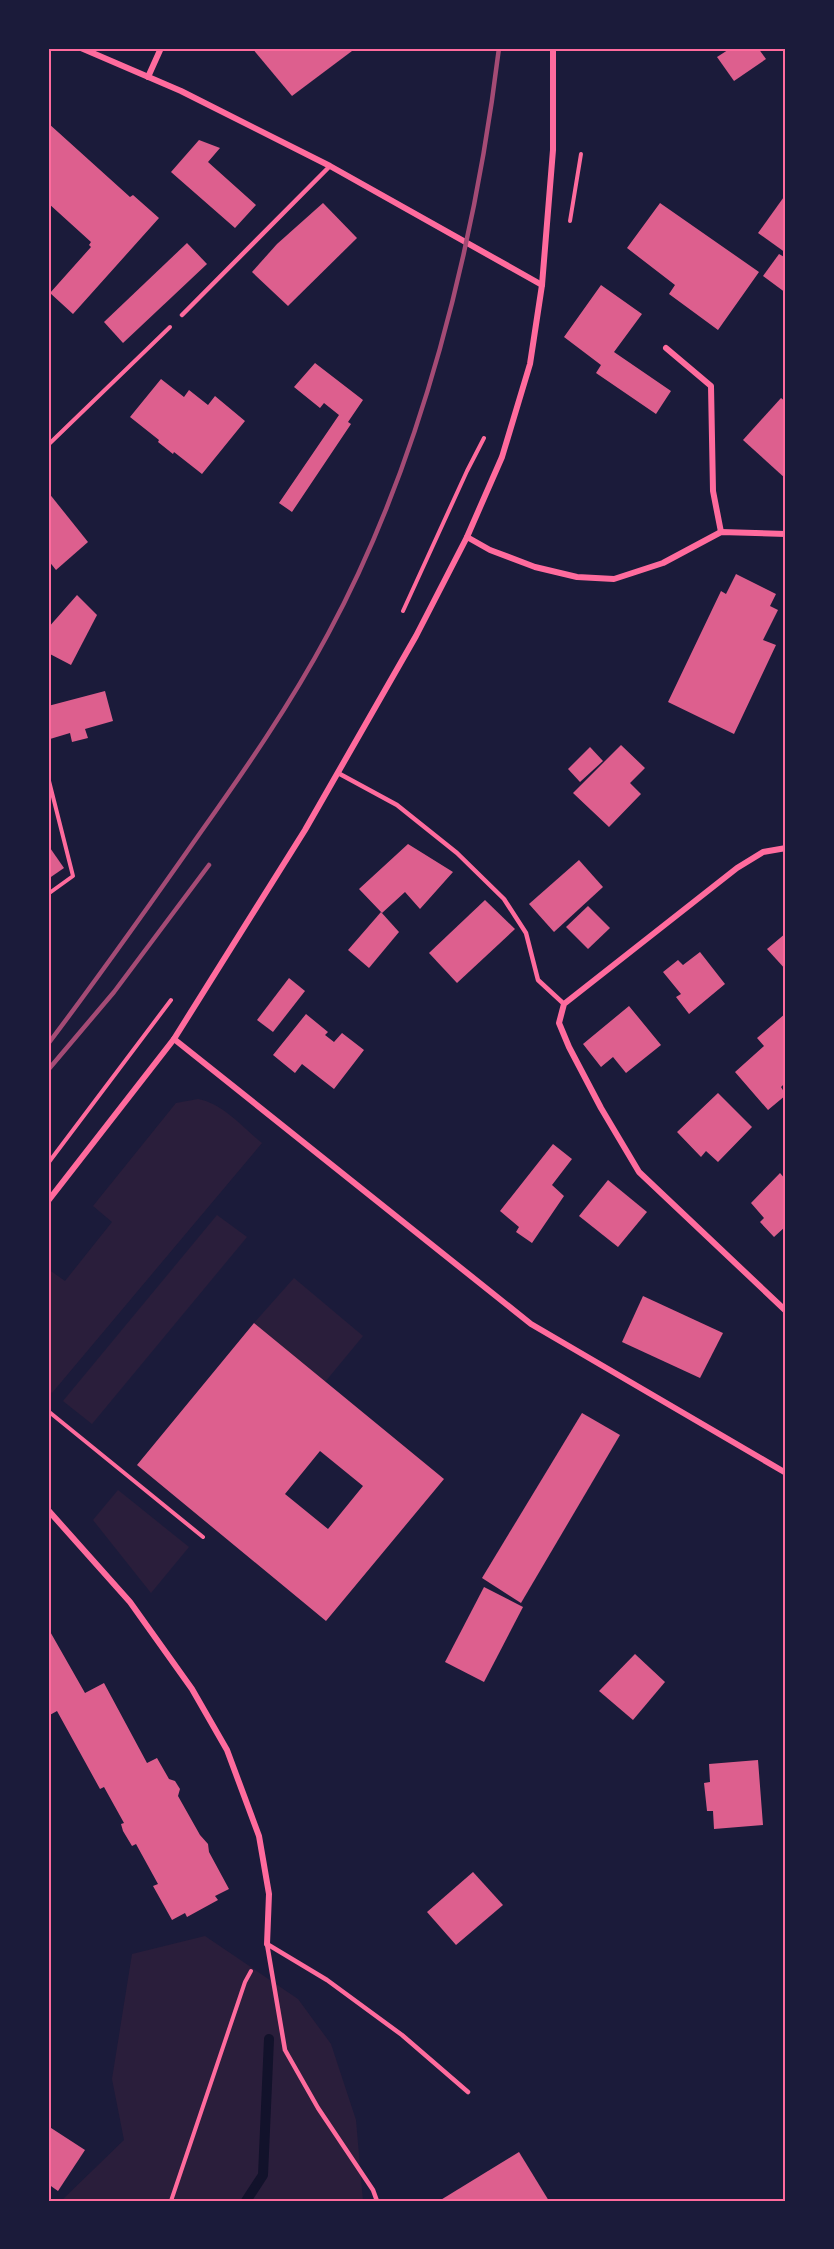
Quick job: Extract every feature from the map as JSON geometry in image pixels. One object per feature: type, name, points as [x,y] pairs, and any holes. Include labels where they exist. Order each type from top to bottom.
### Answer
[{"type":"street","points":[[81,48],[181,91],[330,166],[542,285]]},
{"type":"street","points":[[148,77],[161,48]]},
{"type":"street","points":[[48,1201],[174,1039],[299,840],[416,636],[467,537],[502,457],[530,364],[542,285],[552,150],[553,48]]},
{"type":"street","points":[[666,348],[711,386],[713,491],[721,532]]},
{"type":"street","points":[[467,537],[490,550],[535,567],[577,577],[614,579],[663,563],[721,532],[786,534]]},
{"type":"street","points":[[786,848],[764,852],[736,868],[564,1004],[559,1023],[568,1047],[639,1172],[786,1311]]},
{"type":"street","points":[[174,1039],[531,1324],[786,1473]]},
{"type":"street","points":[[48,1510],[130,1602],[192,1689],[227,1750],[259,1836],[269,1894],[267,1944]]},
{"type":"lane","points":[[182,315],[330,166]]},
{"type":"lane","points":[[338,773],[397,805],[457,853],[504,899],[526,933],[538,980],[564,1004]]},
{"type":"lane","points":[[267,1944],[327,1980],[402,2035],[468,2092]]},
{"type":"lane","points":[[267,1944],[285,2050],[318,2108],[373,2190],[377,2201]]},
{"type":"path","points":[[570,223],[581,154]]},
{"type":"path","points":[[48,445],[182,315]]},
{"type":"path","points":[[400,617],[488,430]]},
{"type":"path","points":[[48,777],[73,876],[48,894]]},
{"type":"path","points":[[48,1163],[175,995]]},
{"type":"path","points":[[48,1411],[203,1537]]},
{"type":"path","points":[[171,2201],[245,1982],[267,1944]]},
{"type":"shaded area","points":[[198,1099],[224,1111],[262,1143],[52,1393],[48,1390],[48,1269],[65,1281],[112,1222],[93,1206],[176,1103]]},
{"type":"shaded area","points":[[217,1215],[247,1237],[92,1424],[63,1401]]},
{"type":"shaded area","points":[[294,1278],[363,1336],[325,1382],[254,1323]]},
{"type":"shaded area","points":[[118,1490],[189,1547],[151,1593],[93,1520]]},
{"type":"shaded area","points":[[205,1936],[298,1999],[331,2044],[356,2120],[363,2201],[61,2201],[124,2140],[112,2079],[132,1954]]},
{"type":"building","points":[[252,48],[356,48],[292,96]]},
{"type":"building","points":[[731,48],[758,48],[766,59],[734,81],[717,57]]},
{"type":"building","points":[[48,123],[130,197],[133,195],[159,218],[73,314],[50,293],[91,247],[89,245],[91,242],[48,203]]},
{"type":"building","points":[[199,140],[220,148],[208,162],[256,205],[235,228],[171,172]]},
{"type":"building","points":[[786,194],[786,253],[758,233]]},
{"type":"building","points":[[323,203],[357,238],[288,306],[252,272],[277,244]]},
{"type":"building","points":[[660,203],[759,272],[718,330],[669,294],[675,285],[627,248]]},
{"type":"building","points":[[187,243],[207,264],[123,343],[104,322]]},
{"type":"building","points":[[779,254],[786,258],[786,293],[763,276]]},
{"type":"building","points":[[601,285],[642,314],[614,352],[671,391],[656,414],[596,373],[601,365],[564,337]]},
{"type":"building","points":[[315,363],[363,400],[348,422],[351,424],[292,512],[279,503],[339,415],[324,403],[320,408],[294,387]]},
{"type":"building","points":[[161,379],[184,397],[189,390],[208,405],[215,396],[245,421],[202,474],[174,452],[173,454],[130,417]]},
{"type":"building","points":[[781,398],[786,402],[786,479],[743,440]]},
{"type":"building","points":[[48,492],[88,542],[56,570],[48,560]]},
{"type":"building","points":[[736,574],[776,594],[770,606],[778,610],[763,640],[776,645],[734,734],[668,702],[721,591],[726,594]]},
{"type":"building","points":[[77,595],[97,615],[71,665],[48,653],[48,628]]},
{"type":"building","points":[[105,691],[113,721],[85,729],[88,738],[72,742],[70,733],[50,739],[48,706]]},
{"type":"building","points":[[621,745],[645,768],[630,783],[641,794],[609,827],[573,793]]},
{"type":"building","points":[[590,747],[603,761],[580,782],[568,769]]},
{"type":"building","points":[[408,844],[453,872],[420,909],[405,892],[382,913],[359,889]]},
{"type":"building","points":[[48,845],[64,868],[48,879]]},
{"type":"building","points":[[579,860],[603,887],[554,932],[529,904]]},
{"type":"building","points":[[485,900],[515,929],[457,983],[429,953]]},
{"type":"building","points":[[588,906],[610,928],[588,949],[566,927]]},
{"type":"building","points":[[381,912],[399,932],[369,968],[348,950]]},
{"type":"building","points":[[786,933],[786,970],[767,949]]},
{"type":"building","points":[[700,952],[725,984],[689,1014],[676,997],[681,994],[663,972],[678,960],[683,965]]},
{"type":"building","points":[[289,978],[305,991],[273,1032],[257,1020]]},
{"type":"building","points":[[629,1006],[661,1045],[626,1073],[613,1057],[601,1067],[583,1044]]},
{"type":"building","points":[[786,1013],[786,1082],[781,1087],[786,1095],[768,1110],[735,1072],[764,1046],[757,1038]]},
{"type":"building","points":[[306,1014],[328,1032],[325,1035],[334,1042],[342,1033],[364,1050],[334,1089],[302,1064],[295,1073],[273,1055]]},
{"type":"building","points":[[718,1093],[752,1127],[718,1162],[706,1151],[701,1157],[677,1132]]},
{"type":"building","points":[[553,1144],[572,1159],[552,1185],[564,1196],[532,1243],[516,1232],[519,1227],[500,1211]]},
{"type":"building","points":[[780,1173],[786,1180],[786,1226],[774,1237],[760,1222],[764,1218],[751,1203]]},
{"type":"building","points":[[608,1180],[647,1212],[618,1247],[579,1216]]},
{"type":"building","points":[[643,1296],[723,1333],[700,1378],[622,1342]]},
{"type":"building","points":[[254,1323],[444,1479],[326,1621],[137,1465]],"holes":[[[320,1451],[363,1486],[328,1529],[285,1494]]]},
{"type":"building","points":[[582,1413],[620,1435],[521,1603],[482,1578]]},
{"type":"building","points":[[484,1587],[523,1607],[484,1682],[445,1662]]},
{"type":"building","points":[[48,1628],[85,1693],[104,1683],[147,1763],[157,1758],[169,1779],[175,1781],[180,1789],[178,1796],[200,1835],[208,1844],[209,1852],[229,1889],[215,1896],[218,1900],[187,1917],[185,1913],[172,1920],[153,1886],[158,1884],[136,1844],[132,1846],[123,1831],[121,1824],[124,1823],[104,1787],[100,1789],[57,1711],[48,1716]]},
{"type":"building","points":[[635,1654],[665,1682],[633,1720],[599,1691]]},
{"type":"building","points":[[758,1760],[763,1825],[714,1829],[713,1811],[707,1811],[704,1783],[710,1782],[709,1764]]},
{"type":"building","points":[[473,1872],[503,1905],[456,1945],[427,1912]]},
{"type":"building","points":[[48,2126],[85,2150],[58,2191],[48,2184]]},
{"type":"building","points":[[519,2152],[549,2201],[439,2201]]},
{"type":"waterway","points":[[246,2201],[263,2175],[269,2039]]},
{"type":"railway","points":[[48,1044],[143,914],[266,737],[328,634],[361,567],[391,497],[440,349],[475,198],[489,122],[499,48]]},
{"type":"railway","points":[[48,1070],[114,992],[209,865]]}]
